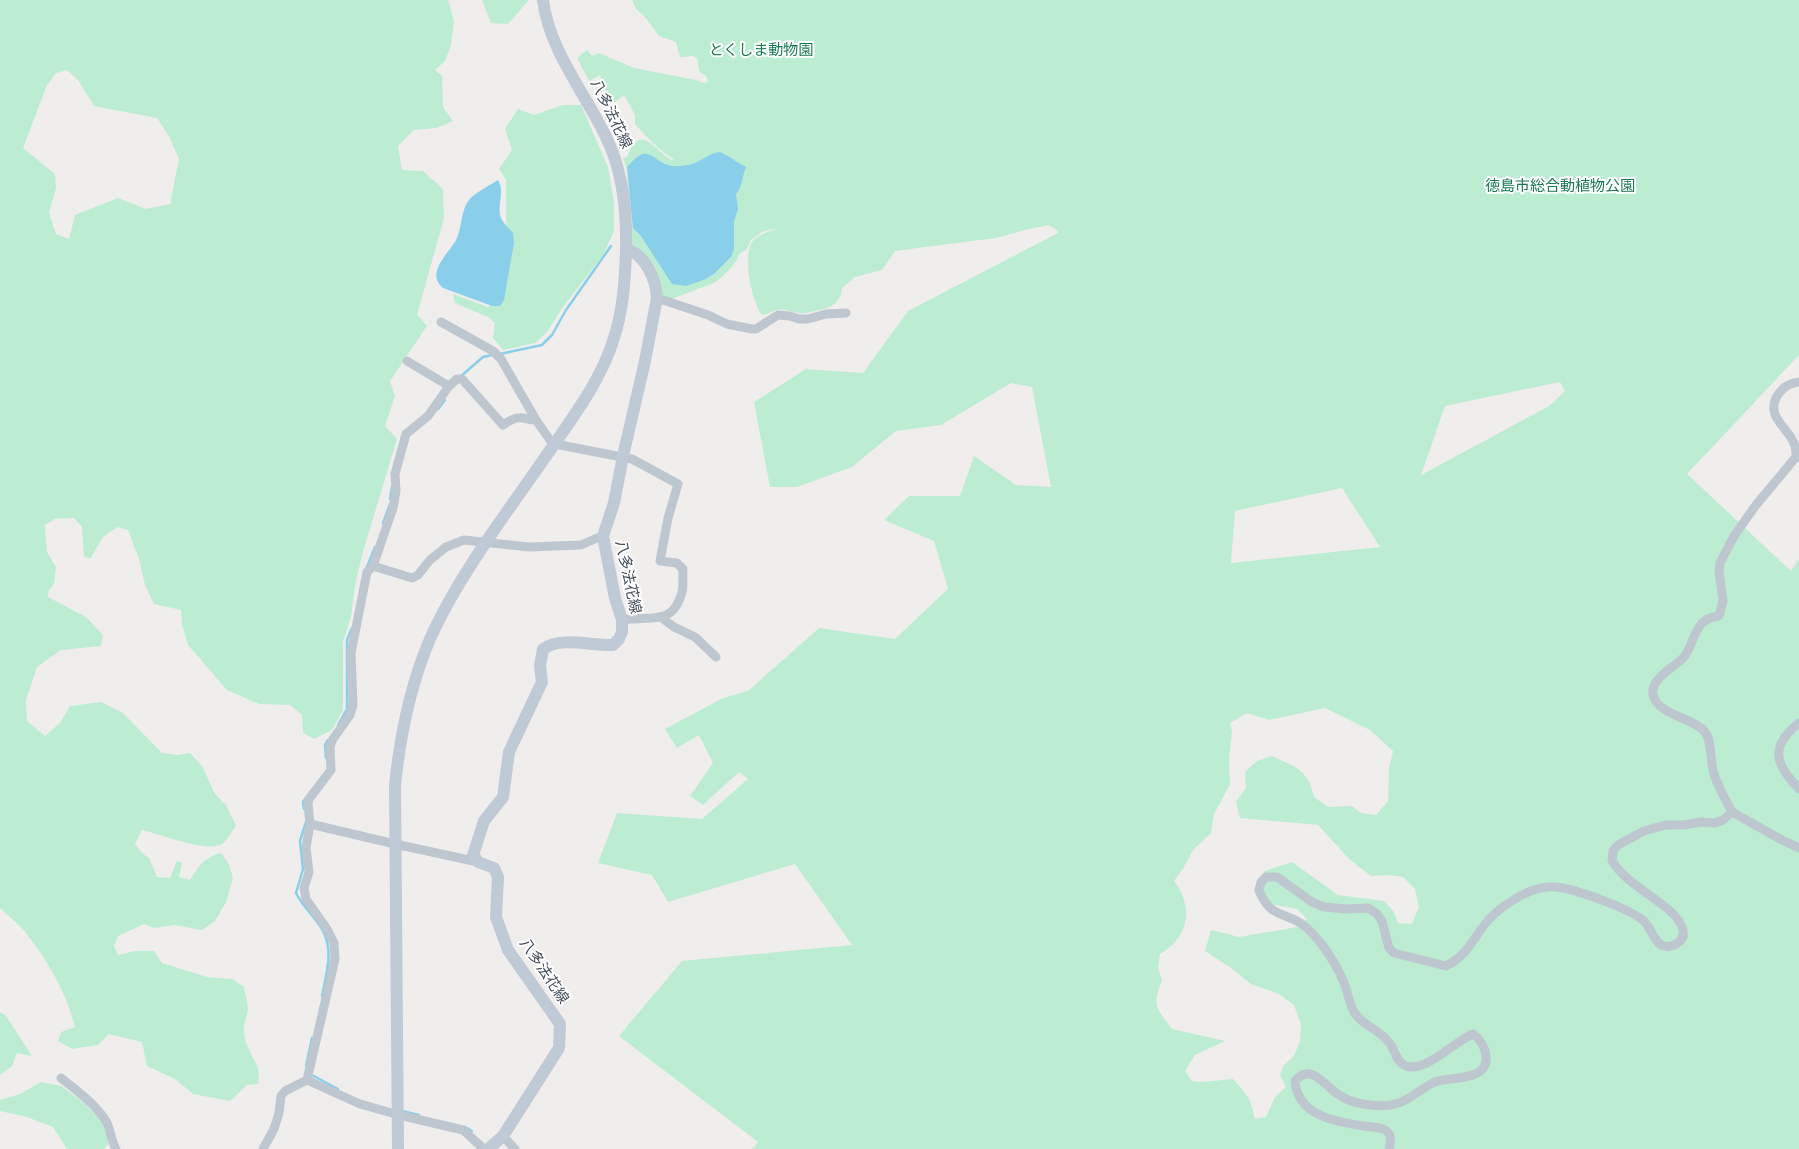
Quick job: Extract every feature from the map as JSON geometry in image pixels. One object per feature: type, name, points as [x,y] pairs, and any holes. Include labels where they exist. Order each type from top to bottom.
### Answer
[{"type":"main road","name":"八多法花線","points":[[398,1149],[395,786],[400,743],[414,681],[430,639],[453,596],[487,542],[555,444],[600,372],[613,342],[619,321],[624,288],[626,248],[623,197],[618,168],[607,138],[552,33],[543,0]]},
{"type":"main road","name":"八多法花線","points":[[486,1149],[503,1136],[549,1066],[559,1048],[560,1024],[508,950],[496,917],[498,877],[494,868],[478,862],[473,855],[484,821],[503,796],[509,752],[542,682],[540,666],[543,649],[550,644],[575,642],[613,645],[619,639],[622,632],[622,620],[615,598],[603,536],[614,502],[657,298],[656,290],[646,265],[635,251],[626,248]]},
{"type":"street","points":[[657,298],[708,315],[727,324],[752,329],[756,329],[778,315],[808,319],[826,314],[846,313]]},
{"type":"street","points":[[441,322],[493,351],[500,359],[536,420],[555,444],[623,456],[678,484],[668,518],[660,561],[677,563],[683,569],[683,591],[676,608],[669,615],[662,618],[622,620]]},
{"type":"street","points":[[407,361],[449,386]]},
{"type":"street","points":[[263,1149],[274,1129],[279,1113],[281,1096],[285,1091],[306,1080],[335,959],[334,944],[327,928],[306,899],[304,888],[309,872],[306,848],[310,824],[308,803],[331,770],[330,746],[350,715],[353,705],[351,653],[368,572],[373,566],[393,508],[396,491],[395,474],[406,434],[428,416],[456,379],[462,378],[503,425],[521,417],[536,420]]},
{"type":"street","points":[[1799,382],[1781,389],[1773,403],[1780,420],[1796,439],[1798,451],[1796,457],[1750,513],[1734,536],[1720,563],[1719,572],[1724,601],[1719,616],[1711,617],[1703,622],[1684,657],[1658,680],[1654,686],[1653,694],[1664,709],[1706,732],[1713,771],[1732,812],[1799,848]]},
{"type":"street","points":[[373,566],[412,578],[418,575],[430,560],[446,547],[464,540],[529,547],[581,545],[603,536]]},
{"type":"street","points":[[662,618],[674,627],[695,637],[716,657]]},
{"type":"street","points":[[1799,723],[1784,736],[1778,756],[1782,768],[1799,789]]},
{"type":"street","points":[[1389,1149],[1392,1140],[1384,1129],[1346,1124],[1322,1117],[1312,1111],[1300,1099],[1295,1081],[1300,1076],[1309,1074],[1315,1076],[1339,1095],[1353,1101],[1391,1105],[1407,1100],[1426,1086],[1436,1082],[1473,1076],[1483,1069],[1487,1061],[1486,1050],[1480,1039],[1473,1034],[1432,1061],[1408,1067],[1404,1065],[1400,1062],[1391,1044],[1362,1021],[1354,1012],[1343,980],[1316,936],[1300,923],[1274,912],[1268,907],[1259,890],[1260,882],[1266,877],[1277,877],[1312,902],[1324,907],[1368,908],[1378,914],[1382,921],[1389,948],[1394,953],[1446,966],[1455,961],[1465,951],[1477,938],[1482,928],[1499,910],[1529,892],[1548,887],[1574,891],[1629,912],[1646,923],[1651,934],[1659,943],[1670,946],[1678,943],[1682,937],[1682,925],[1670,911],[1616,868],[1612,857],[1613,851],[1626,841],[1654,828],[1694,822],[1715,823],[1723,820],[1732,812]]},
{"type":"street","points":[[310,824],[478,862]]},
{"type":"street","points":[[61,1078],[101,1115],[108,1124],[116,1149]]},
{"type":"street","points":[[306,1080],[360,1104],[463,1130],[486,1149]]},
{"type":"street","points":[[503,1136],[515,1149]]},
{"type":"green space","points":[[0,0],[448,0],[454,21],[451,45],[445,61],[435,70],[442,76],[443,107],[453,121],[437,128],[414,130],[398,146],[402,170],[423,171],[443,189],[444,218],[417,315],[427,326],[390,381],[395,396],[385,426],[397,439],[362,555],[355,586],[351,617],[343,642],[343,710],[332,730],[314,739],[303,733],[302,715],[290,705],[259,704],[227,690],[188,645],[182,625],[181,610],[154,604],[145,585],[139,559],[128,530],[117,527],[103,537],[90,559],[84,556],[82,527],[74,518],[55,519],[45,525],[47,552],[56,567],[54,584],[49,590],[48,597],[86,617],[103,635],[101,646],[61,650],[37,667],[26,700],[27,721],[45,736],[60,723],[70,706],[101,702],[123,713],[162,753],[177,755],[190,753],[202,766],[215,794],[226,805],[236,826],[226,841],[214,846],[194,845],[142,830],[135,844],[149,858],[157,877],[170,878],[177,861],[182,863],[179,877],[190,880],[206,859],[221,853],[229,864],[233,878],[226,902],[215,921],[202,930],[174,925],[154,928],[144,924],[118,936],[114,946],[118,955],[135,951],[154,951],[162,963],[207,977],[232,979],[244,987],[248,1004],[244,1033],[245,1041],[258,1070],[258,1084],[247,1085],[230,1101],[193,1094],[175,1079],[147,1066],[142,1042],[109,1034],[98,1045],[72,1049],[58,1041],[61,1032],[75,1027],[67,1002],[55,977],[33,942],[0,908]],"holes":[[[67,70],[78,80],[94,106],[157,118],[169,136],[179,159],[170,204],[146,209],[118,198],[75,215],[69,239],[56,234],[49,213],[56,188],[55,174],[23,148],[47,85],[56,73]]]},
{"type":"green space","points":[[482,0],[529,0],[508,24],[491,23]]},
{"type":"green space","points":[[632,0],[1799,0],[1799,355],[1687,474],[1791,571],[1799,559],[1799,1149],[752,1149],[758,1142],[619,1036],[682,961],[852,945],[795,864],[668,902],[652,875],[598,863],[617,813],[702,819],[748,779],[739,772],[703,805],[690,796],[713,763],[699,735],[677,748],[665,729],[723,698],[748,691],[819,628],[895,639],[948,589],[934,541],[884,520],[909,496],[960,496],[974,456],[1016,485],[1051,487],[1032,387],[1011,383],[941,425],[896,431],[852,467],[797,487],[770,487],[754,402],[806,369],[863,373],[908,311],[1058,233],[1049,225],[996,238],[895,251],[882,270],[855,277],[842,288],[837,302],[830,307],[803,313],[779,310],[762,315],[752,290],[748,257],[752,242],[772,229],[762,232],[751,240],[747,249],[739,254],[737,260],[728,271],[716,282],[672,299],[661,297],[631,244],[627,170],[623,158],[627,157],[632,146],[638,141],[643,140],[672,160],[674,159],[659,148],[635,124],[635,115],[624,95],[615,102],[606,104],[607,94],[600,75],[589,81],[577,58],[587,50],[592,56],[599,53],[634,68],[704,83],[708,82],[706,76],[699,71],[697,58],[693,56],[680,57],[676,42],[659,36],[645,17],[636,9]],"holes":[[[1560,382],[1565,391],[1549,406],[1421,475],[1445,406]],[[1342,488],[1380,547],[1231,563],[1235,511]],[[1325,708],[1370,730],[1393,751],[1389,769],[1388,801],[1376,815],[1361,813],[1352,806],[1328,807],[1314,797],[1308,780],[1299,770],[1272,756],[1257,761],[1245,772],[1246,788],[1236,802],[1240,818],[1318,825],[1349,859],[1371,876],[1390,875],[1403,877],[1415,889],[1419,907],[1412,924],[1398,923],[1394,912],[1384,901],[1338,895],[1292,862],[1265,871],[1258,883],[1270,904],[1297,909],[1307,919],[1297,927],[1239,937],[1211,930],[1205,951],[1251,984],[1279,994],[1294,1005],[1301,1025],[1300,1041],[1294,1056],[1283,1066],[1280,1075],[1286,1087],[1275,1097],[1266,1117],[1255,1119],[1248,1097],[1233,1079],[1192,1081],[1185,1071],[1195,1055],[1225,1041],[1172,1029],[1159,1011],[1157,996],[1162,980],[1158,968],[1160,954],[1177,940],[1185,921],[1184,901],[1174,881],[1193,850],[1211,833],[1214,814],[1230,784],[1229,761],[1232,732],[1230,723],[1247,713],[1269,720]]]},
{"type":"green space","points":[[563,105],[581,105],[608,167],[614,202],[614,231],[603,255],[563,307],[547,332],[535,343],[503,350],[493,338],[495,323],[488,317],[455,303],[453,294],[488,307],[499,297],[510,243],[506,222],[506,180],[499,169],[512,150],[505,129],[518,109],[534,115]]},
{"type":"green space","points":[[0,1012],[6,1016],[32,1056],[17,1053],[12,1066],[0,1075]]},
{"type":"green space","points":[[41,1082],[61,1086],[82,1101],[102,1121],[109,1143],[104,1149],[67,1149],[53,1127],[27,1117],[0,1111],[0,1100],[20,1094]]},
{"type":"water","points":[[720,152],[746,167],[740,188],[736,194],[738,209],[734,221],[734,249],[731,257],[706,279],[686,286],[672,284],[641,236],[633,228],[627,167],[636,157],[643,154],[649,155],[670,166],[678,166],[696,163],[711,154]]},
{"type":"water","points":[[498,180],[501,190],[500,215],[503,222],[513,233],[514,243],[504,300],[500,306],[492,306],[443,288],[438,282],[436,275],[437,269],[457,238],[466,204],[475,194]]},
{"type":"waterway","points":[[500,354],[542,345],[552,335],[566,310],[611,246]]},
{"type":"waterway","points":[[460,377],[483,357],[492,355]]},
{"type":"waterway","points":[[438,409],[445,400]]},
{"type":"waterway","points":[[390,499],[392,487]]},
{"type":"waterway","points":[[383,523],[390,504]]},
{"type":"waterway","points":[[367,567],[375,547]]},
{"type":"waterway","points":[[338,725],[347,709],[347,640],[352,628]]},
{"type":"waterway","points":[[326,758],[325,745],[328,740]]},
{"type":"waterway","points":[[304,809],[303,802],[305,799]]},
{"type":"waterway","points":[[306,822],[300,841],[303,869],[296,893],[320,926],[326,939],[329,955],[322,996]]},
{"type":"waterway","points":[[306,1066],[312,1038]]},
{"type":"waterway","points":[[310,1074],[338,1089]]},
{"type":"waterway","points":[[402,1111],[419,1115]]},
{"type":"waterway","points":[[465,1127],[472,1131]]},
{"type":"park label","name":"とくしま動物園","points":[[761,50]]},
{"type":"park label","name":"徳島市総合動植物公園","points":[[1560,186]]}]
